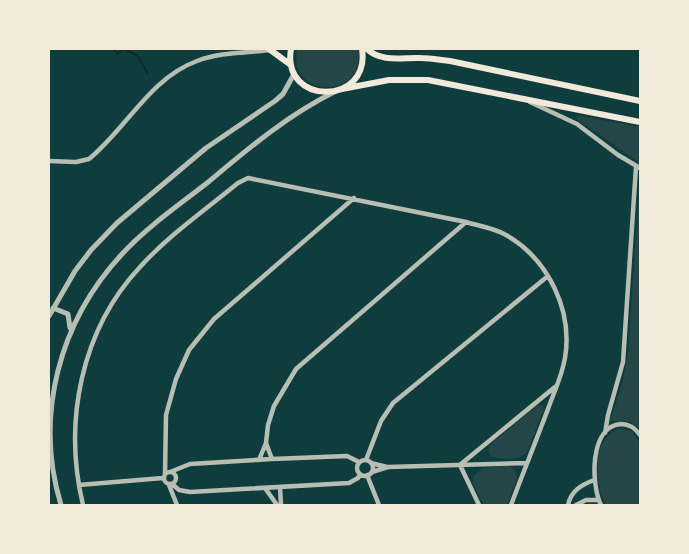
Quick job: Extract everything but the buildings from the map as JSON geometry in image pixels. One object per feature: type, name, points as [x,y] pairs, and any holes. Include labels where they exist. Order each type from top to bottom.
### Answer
[{"type":"main road","points":[[270,49],[291,65]]},
{"type":"main road","points":[[291,49],[291,65],[294,74],[300,82],[311,89],[323,93],[380,81],[438,80],[640,122]]},
{"type":"main road","points":[[339,90],[352,82],[360,71],[362,49]]},
{"type":"main road","points":[[367,49],[376,56],[450,61],[640,101]]},
{"type":"street","points":[[49,161],[76,162],[88,159],[164,82],[196,61],[211,57],[270,49]]},
{"type":"street","points":[[49,316],[74,271],[90,250],[117,223],[206,148],[275,101],[283,94],[294,74]]},
{"type":"street","points":[[61,505],[52,468],[50,425],[56,373],[70,332],[95,287],[114,263],[138,238],[288,117],[339,90]]},
{"type":"street","points":[[520,97],[578,124],[638,168],[623,362],[608,415],[605,433],[600,442],[594,465],[594,480],[598,500],[601,505]]},
{"type":"street","points":[[83,505],[79,485],[75,437],[80,385],[88,354],[107,313],[129,279],[151,256],[246,178],[354,198],[466,222],[496,231],[511,238],[530,254],[548,276],[561,302],[566,336],[565,361],[511,505]]},
{"type":"street","points":[[354,198],[214,319],[189,350],[176,380],[166,415],[164,476],[171,484],[188,492],[349,484],[358,478],[360,474]]},
{"type":"street","points":[[259,460],[266,443],[268,425],[274,406],[296,369],[466,222]]},
{"type":"street","points":[[379,505],[370,474],[369,461],[381,421],[399,398],[548,276]]},
{"type":"street","points":[[53,308],[68,314],[70,332]]},
{"type":"street","points":[[460,465],[556,386]]},
{"type":"street","points":[[605,433],[613,426],[624,424],[634,428],[640,435]]},
{"type":"street","points":[[266,443],[272,459]]},
{"type":"street","points":[[79,485],[164,476],[178,467],[190,464],[272,459],[347,456],[359,462],[369,461],[388,467],[527,463]]},
{"type":"street","points":[[359,462],[357,467],[360,474]]},
{"type":"street","points":[[460,465],[479,505]]},
{"type":"street","points":[[360,474],[370,474],[388,467]]},
{"type":"street","points":[[170,472],[176,477],[171,484]]},
{"type":"street","points":[[568,505],[575,491],[583,484],[594,480]]},
{"type":"street","points":[[171,484],[177,505]]},
{"type":"street","points":[[280,487],[281,505]]},
{"type":"street","points":[[265,488],[277,505]]},
{"type":"street","points":[[576,505],[581,501],[598,500]]},
{"type":"shaded area","points":[[297,49],[358,49],[358,65],[351,77],[340,84],[328,87],[315,85],[304,78],[297,66]]},
{"type":"shaded area","points":[[576,115],[640,127],[640,163],[577,119]]},
{"type":"shaded area","points":[[640,174],[640,428],[628,421],[610,421],[622,385],[628,354]]},
{"type":"shaded area","points":[[538,405],[543,405],[544,409],[526,454],[509,459],[491,456],[489,451],[490,445]]},
{"type":"shaded area","points":[[618,429],[632,431],[640,443],[640,505],[606,505],[599,486],[599,452],[609,435]]},
{"type":"shaded area","points":[[509,466],[516,471],[517,480],[507,504],[484,505],[473,483],[474,476],[482,468]]},
{"type":"waterway","points":[[113,49],[118,54],[121,49]]},
{"type":"waterway","points":[[124,49],[138,56],[147,73]]}]
